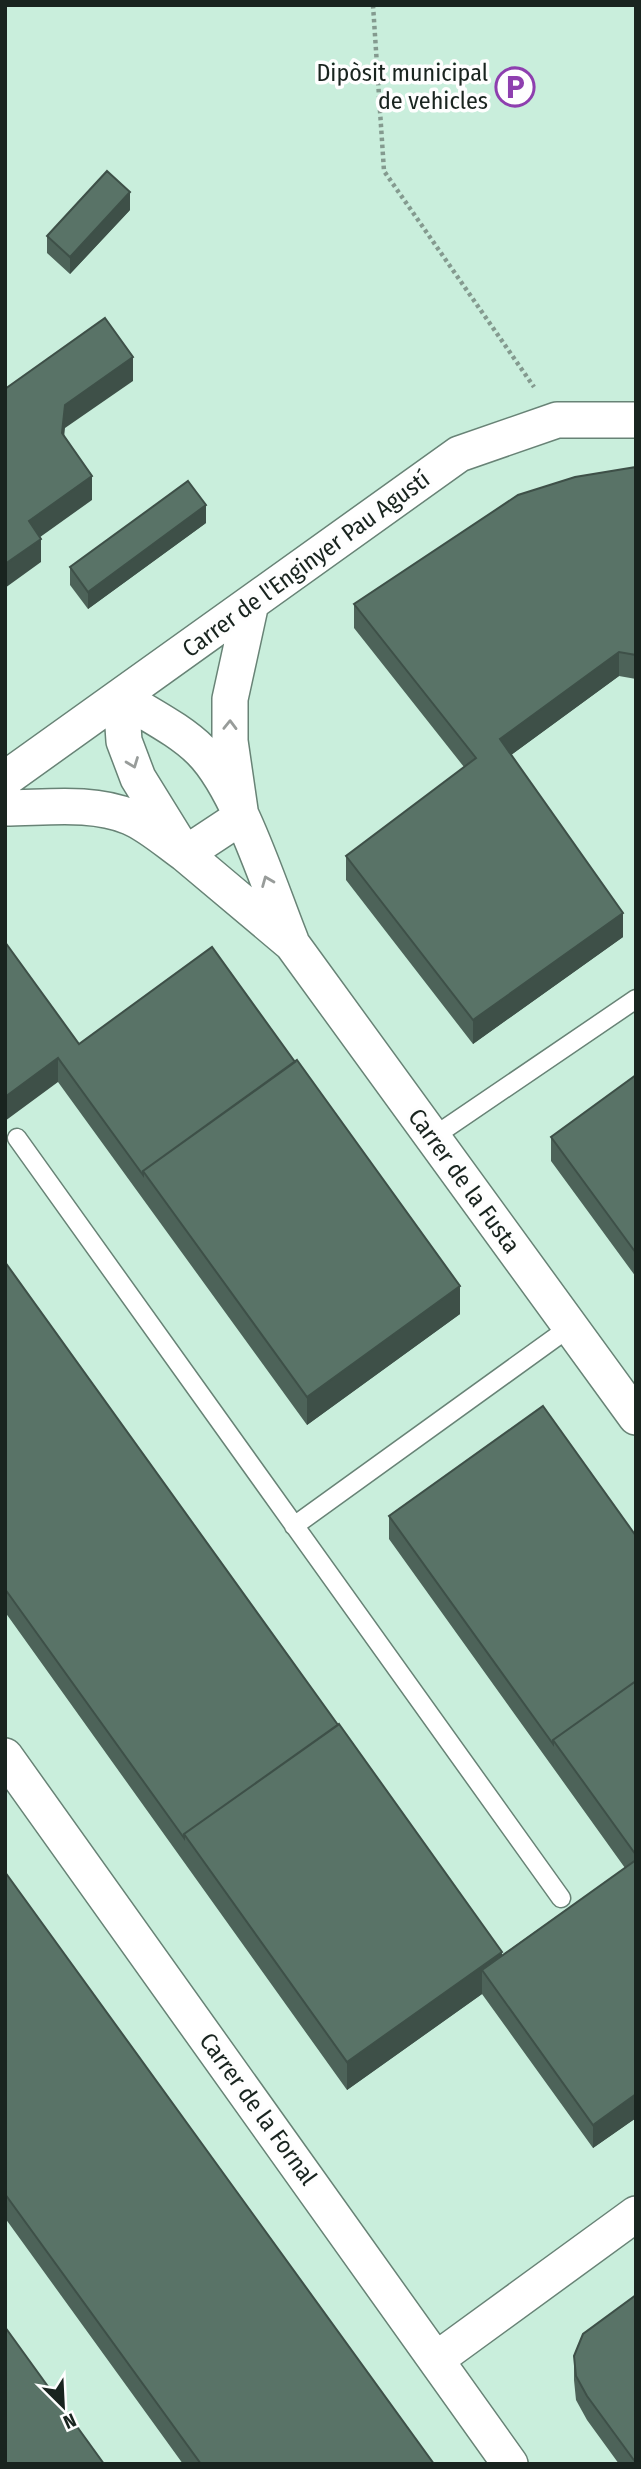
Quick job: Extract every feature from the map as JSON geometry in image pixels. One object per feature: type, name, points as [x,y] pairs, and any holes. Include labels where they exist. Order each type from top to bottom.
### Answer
[{"type":"street","name":"Carrer de l'Enginyer Pau Agustí","points":[[5,779],[460,454],[557,420],[636,420]]},
{"type":"street","name":"Carrer de la Fusta","points":[[241,817],[230,741],[230,699],[251,603]]},
{"type":"street","name":"Carrer de la Fusta","points":[[121,696],[201,751],[216,771],[241,817],[292,944]]},
{"type":"street","name":"Carrer de la Fusta","points":[[121,696],[124,741],[138,778],[185,854]]},
{"type":"street","name":"Carrer de la Fusta","points":[[5,808],[85,807],[132,818],[185,854],[292,944],[636,1417]]},
{"type":"street","points":[[185,854],[241,817]]},
{"type":"street","name":"Carrer de la Fornal","points":[[5,1756],[510,2464]]},
{"type":"street","points":[[437,2359],[636,2214]]},
{"type":"lane","points":[[433,1137],[636,999]]},
{"type":"lane","points":[[17,1138],[561,1898]]},
{"type":"lane","points":[[295,1526],[570,1327]]},
{"type":"path","points":[[373,5],[384,171],[557,420]]},
{"type":"shaded area","points":[[5,5],[636,5],[636,2464],[5,2464]]},
{"type":"building","points":[[107,171],[130,192],[70,257],[47,236]]},
{"type":"building","points":[[105,318],[133,357],[65,405],[62,433],[92,476],[29,521],[41,539],[5,564],[5,389]]},
{"type":"building","points":[[636,467],[636,655],[619,652],[500,739],[623,913],[473,1020],[346,856],[476,758],[354,604],[518,495],[575,477]]},
{"type":"building","points":[[188,481],[206,505],[88,592],[70,567]]},
{"type":"building","points":[[5,942],[79,1044],[212,947],[295,1062],[143,1171],[143,1175],[58,1058],[5,1097]]},
{"type":"building","points":[[297,1060],[460,1286],[307,1397],[143,1171]]},
{"type":"building","points":[[636,1075],[636,1253],[551,1137]]},
{"type":"building","points":[[5,1262],[338,1725],[184,1834],[184,1838],[5,1589]]},
{"type":"building","points":[[543,1406],[636,1536],[636,1681],[553,1740],[553,1744],[389,1516]]},
{"type":"building","points":[[636,1681],[636,1855],[553,1740]]},
{"type":"building","points":[[339,1724],[502,1952],[347,2062],[184,1834]]},
{"type":"building","points":[[636,1860],[636,2094],[593,2125],[482,1970]]},
{"type":"building","points":[[5,1872],[434,2464],[201,2464],[5,2194]]},
{"type":"building","points":[[636,2295],[636,2463],[587,2396],[576,2376],[574,2356],[583,2334]]},
{"type":"building","points":[[5,2327],[104,2464],[5,2464]]},
{"type":"place","name":"Dipòsit municipal de vehicles","points":[[515,87]]}]
